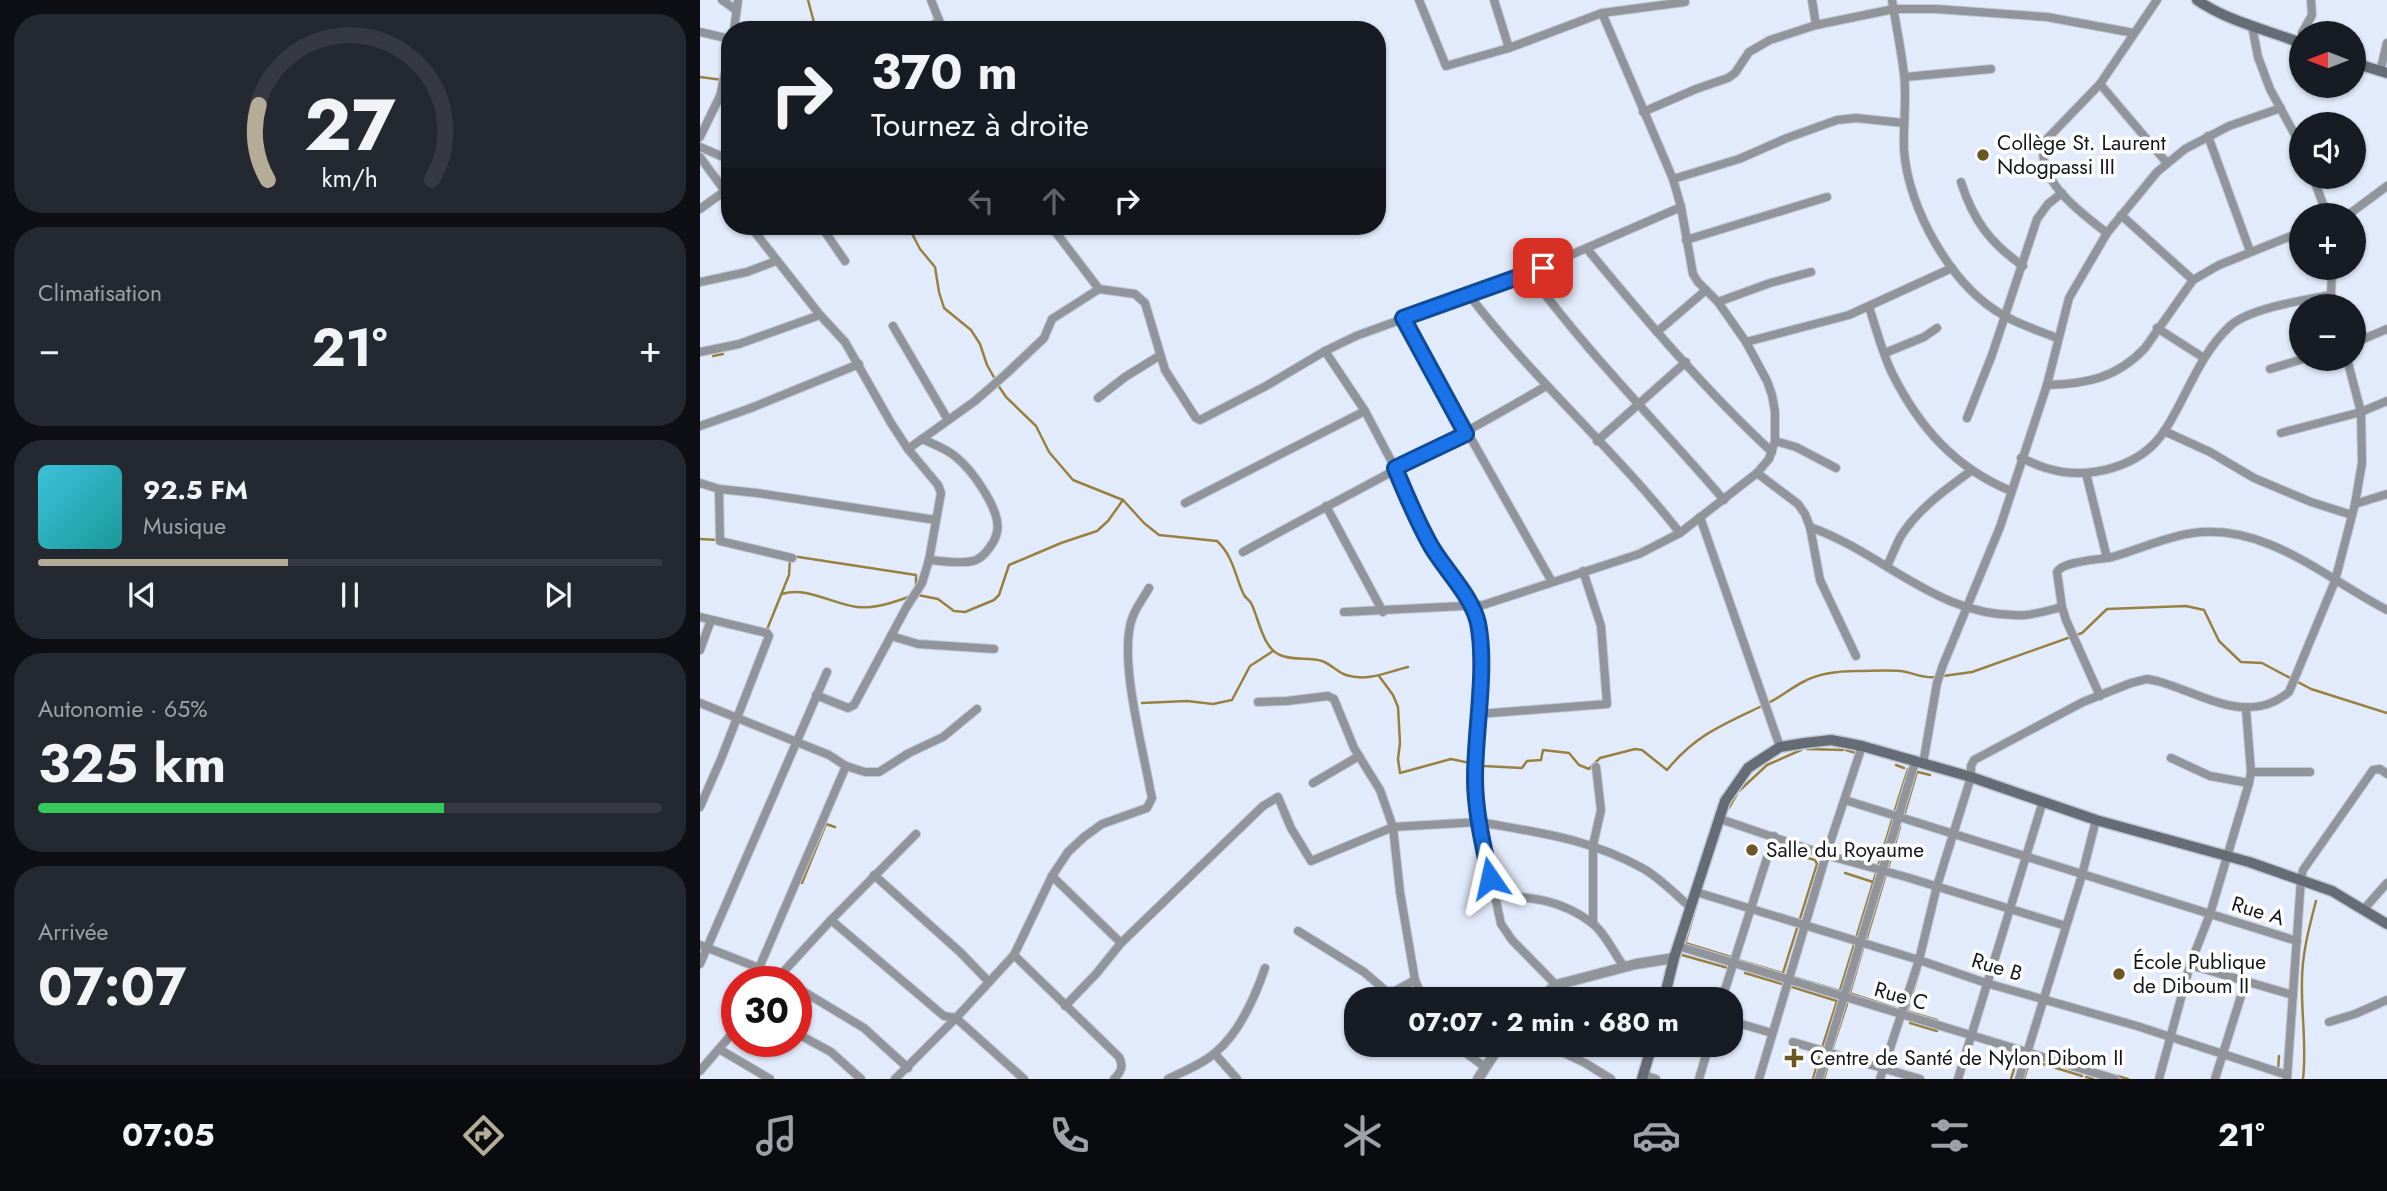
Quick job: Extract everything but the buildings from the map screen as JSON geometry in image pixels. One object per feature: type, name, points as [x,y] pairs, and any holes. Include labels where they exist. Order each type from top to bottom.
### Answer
[{"type":"main road","points":[[2197,0],[2252,26],[2289,35]]},
{"type":"main road","points":[[2366,67],[2383,73]]},
{"type":"main road","points":[[1667,987],[1725,801],[1748,768],[1780,747],[1831,740],[1862,746],[1971,778],[2096,820],[2301,879],[2332,891],[2387,924]]},
{"type":"main road","points":[[1643,1077],[1649,1057]]},
{"type":"street","points":[[722,0],[736,10]]},
{"type":"street","points":[[735,21],[738,0]]},
{"type":"street","points":[[931,0],[939,21]]},
{"type":"street","points":[[1419,0],[1446,66],[1509,48],[1602,13],[1685,2]]},
{"type":"street","points":[[1494,0],[1509,48]]},
{"type":"street","points":[[1812,0],[1816,25]]},
{"type":"street","points":[[2107,233],[2062,193],[2044,165],[2044,142],[2100,85],[2157,0]]},
{"type":"street","points":[[2309,21],[2312,15],[2311,0]]},
{"type":"street","points":[[1893,4],[1905,77],[1904,151],[1910,185],[1927,227],[1952,268],[1971,290],[2004,316],[2057,338]]},
{"type":"street","points":[[1643,112],[1728,78],[1749,52],[1760,44],[1893,4],[2047,17],[2134,33]]},
{"type":"street","points":[[1344,612],[1382,612],[1494,602],[1639,554],[1680,533],[1724,500],[1757,473],[1772,452],[1775,441],[1772,396],[1767,381],[1746,342],[1718,302],[1693,274],[1673,179],[1602,13]]},
{"type":"street","points":[[2252,26],[2258,57],[2270,89],[2289,123]]},
{"type":"street","points":[[700,32],[721,37]]},
{"type":"street","points":[[2383,73],[2387,44]]},
{"type":"street","points":[[1905,77],[1991,69]]},
{"type":"street","points":[[2100,85],[2167,163]]},
{"type":"street","points":[[700,136],[721,92]]},
{"type":"street","points":[[1819,1079],[1899,818],[1919,763],[1937,683],[2000,527],[2047,385],[2069,298],[2107,233],[2167,163],[2207,136],[2229,125],[2281,108]]},
{"type":"street","points":[[1673,179],[1739,159],[1837,120],[1856,118],[1904,123]]},
{"type":"street","points":[[2207,136],[2250,251]]},
{"type":"street","points":[[700,147],[721,156]]},
{"type":"street","points":[[700,157],[721,186]]},
{"type":"street","points":[[1961,182],[1971,210],[1983,229],[2010,257],[2023,266]]},
{"type":"street","points":[[2364,203],[2387,186]]},
{"type":"street","points":[[1967,418],[1992,355],[2037,219],[2048,204],[2062,193]]},
{"type":"street","points":[[700,209],[721,197]]},
{"type":"street","points":[[1686,240],[1827,197]]},
{"type":"street","points":[[908,449],[975,401],[1037,346],[1044,338],[1052,319],[1099,289],[1135,295],[1145,303],[1165,370],[1196,418],[1200,420],[1248,396],[1325,351],[1403,318],[1529,274],[1681,207]]},
{"type":"street","points":[[2121,215],[2193,280]]},
{"type":"street","points":[[757,235],[845,342],[908,449],[938,485],[941,494],[922,583],[851,708],[816,695]]},
{"type":"street","points":[[827,235],[845,261]]},
{"type":"street","points":[[1058,235],[1099,289]]},
{"type":"street","points":[[2047,385],[2074,384],[2111,375],[2136,358],[2193,280],[2219,265],[2289,236]]},
{"type":"street","points":[[1588,250],[1657,332],[1747,429],[1772,452]]},
{"type":"street","points":[[700,282],[747,272],[776,261]]},
{"type":"street","points":[[1746,342],[1830,321],[1868,307],[1952,268]]},
{"type":"street","points":[[1718,302],[1770,283],[1811,272]]},
{"type":"street","points":[[1529,274],[1577,336],[1724,500]]},
{"type":"street","points":[[1657,332],[1706,290]]},
{"type":"street","points":[[1469,295],[1546,386],[1639,482],[1680,533]]},
{"type":"street","points":[[2021,457],[2046,468],[2086,472],[2112,468],[2137,457],[2152,446],[2164,431],[2204,358],[2230,326],[2244,317],[2289,303]]},
{"type":"street","points":[[1868,307],[1891,371],[1921,419],[1941,444],[1971,471],[2011,491]]},
{"type":"street","points":[[700,352],[739,344],[820,315]]},
{"type":"street","points":[[1403,318],[1466,434],[1552,582]]},
{"type":"street","points":[[893,326],[948,420]]},
{"type":"street","points":[[1885,353],[1924,337],[1937,328]]},
{"type":"street","points":[[2157,328],[2204,358]]},
{"type":"street","points":[[2366,338],[2387,329]]},
{"type":"street","points":[[1325,351],[1365,411],[1431,545],[1472,605],[1480,637],[1475,779],[1479,822],[1494,896],[1501,924],[1512,940],[1556,985]]},
{"type":"street","points":[[1098,398],[1159,356]]},
{"type":"street","points":[[1597,441],[1686,362]]},
{"type":"street","points":[[2270,369],[2289,363]]},
{"type":"street","points":[[700,426],[859,364]]},
{"type":"street","points":[[1880,1079],[1919,960],[1937,886],[1971,778],[1971,766],[1981,755],[2131,682],[2147,680],[2173,685],[2226,706],[2246,709],[2281,699],[2289,692],[2335,581],[2355,505],[2362,463],[2361,412],[2350,371]]},
{"type":"street","points":[[1243,552],[1395,468],[1466,434],[1546,386]]},
{"type":"street","points":[[2281,433],[2361,412],[2387,401]]},
{"type":"street","points":[[1185,503],[1365,411]]},
{"type":"street","points":[[2164,431],[2210,452],[2254,478],[2311,502],[2352,515]]},
{"type":"street","points":[[922,439],[955,455],[963,463],[975,477],[998,523],[995,540],[981,558],[958,562],[929,560]]},
{"type":"street","points":[[1775,441],[1796,447],[1836,468]]},
{"type":"street","points":[[1887,566],[1902,535],[1916,518],[1939,494],[1971,471]]},
{"type":"street","points":[[2086,472],[2107,558]]},
{"type":"street","points":[[1757,473],[1798,504],[1805,514],[1820,580],[1856,656]]},
{"type":"street","points":[[700,483],[719,489],[757,492],[936,520]]},
{"type":"street","points":[[719,489],[720,541],[792,558]]},
{"type":"street","points":[[2355,505],[2387,494]]},
{"type":"street","points":[[1326,506],[1382,612]]},
{"type":"street","points":[[1700,517],[1780,747]]},
{"type":"street","points":[[1810,527],[1846,542],[1908,582],[1966,608],[2006,615],[2028,615],[2062,607]]},
{"type":"street","points":[[2099,696],[2077,649],[2062,607],[2058,569],[2064,565],[2107,558],[2189,533],[2204,531],[2240,534],[2264,541],[2322,571],[2387,610]]},
{"type":"street","points":[[1479,713],[1607,704],[1601,626],[1584,571]]},
{"type":"street","points":[[897,1078],[1014,955],[1052,876],[1068,852],[1102,824],[1147,808],[1150,804],[1150,789],[1132,698],[1128,646],[1132,617],[1149,588]]},
{"type":"street","points":[[700,617],[768,634],[737,719],[700,807]]},
{"type":"street","points":[[700,650],[711,620]]},
{"type":"street","points":[[891,636],[918,644],[994,649]]},
{"type":"street","points":[[700,964],[703,946],[827,672]]},
{"type":"street","points":[[1258,702],[1332,697],[1359,756],[1380,790],[1393,827],[1401,892],[1418,987]]},
{"type":"street","points":[[700,703],[865,772],[879,772],[909,753],[943,737],[977,709]]},
{"type":"street","points":[[2159,1079],[2190,965],[2210,914],[2249,783],[2251,772],[2246,709]]},
{"type":"street","points":[[1759,1079],[1826,855],[1862,746]]},
{"type":"street","points":[[1313,783],[1359,756]]},
{"type":"street","points":[[2171,758],[2210,776],[2249,783]]},
{"type":"street","points":[[760,966],[846,766]]},
{"type":"street","points":[[1593,924],[1593,845],[1601,810],[1596,767]]},
{"type":"street","points":[[2287,1077],[2301,879],[2310,858],[2373,770],[2380,769],[2387,774]]},
{"type":"street","points":[[2251,772],[2311,772]]},
{"type":"street","points":[[1065,1006],[1121,943],[1263,806],[1276,798],[1280,798],[1291,828],[1311,862],[1393,827],[1479,822],[1593,845],[1645,870],[1690,908]]},
{"type":"street","name":"Rue A","points":[[1846,800],[2297,941]]},
{"type":"street","points":[[1958,1079],[2043,801]]},
{"type":"street","points":[[1720,819],[1826,855],[2066,926]]},
{"type":"street","points":[[2019,1079],[2082,875],[2096,820]]},
{"type":"street","points":[[791,966],[831,920],[916,834]]},
{"type":"street","points":[[1725,987],[1774,836]]},
{"type":"street","points":[[874,875],[960,952],[989,982]]},
{"type":"street","points":[[1052,876],[1121,943]]},
{"type":"street","points":[[2364,909],[2387,883]]},
{"type":"street","name":"Rue B","points":[[1696,892],[1919,960],[1986,984],[2107,1016],[2287,1077]]},
{"type":"street","points":[[1494,896],[1539,898],[1568,910],[1593,924],[1624,967]]},
{"type":"street","points":[[831,920],[938,1011],[956,1018],[1024,1079]]},
{"type":"street","points":[[1298,931],[1364,972],[1386,991],[1395,991],[1415,980]]},
{"type":"street","points":[[703,946],[754,966]]},
{"type":"street","name":"Rue C","points":[[1678,946],[2115,1079]]},
{"type":"street","points":[[1014,955],[1119,1057],[1122,1063],[1121,1072],[1114,1079]]},
{"type":"street","points":[[1554,987],[1624,967],[1674,958]]},
{"type":"street","points":[[2190,965],[2293,995]]},
{"type":"street","points":[[1168,1079],[1215,1054],[1230,1038],[1265,968]]},
{"type":"street","points":[[2215,1079],[2246,980]]},
{"type":"street","points":[[812,997],[864,1028],[908,1068]]},
{"type":"street","points":[[2329,1022],[2387,1000]]},
{"type":"street","points":[[1743,1025],[1772,1033]]},
{"type":"street","points":[[812,1042],[831,1052],[861,1079]]},
{"type":"street","points":[[1793,1042],[1920,1079]]},
{"type":"street","points":[[700,1071],[721,1047]]},
{"type":"street","points":[[719,1049],[770,1079]]},
{"type":"street","points":[[1215,1054],[1237,1079]]},
{"type":"street","points":[[1471,1057],[1485,1067]]},
{"type":"street","points":[[1478,1079],[1492,1057]]},
{"type":"street","points":[[1572,1057],[1611,1079]]},
{"type":"street","points":[[1699,1079],[1705,1057]]},
{"type":"street","points":[[2081,1079],[2084,1069]]},
{"type":"street","points":[[1643,1077],[1656,1079]]},
{"type":"waterway","points":[[808,0],[814,21]]},
{"type":"waterway","points":[[700,77],[721,80]]},
{"type":"waterway","points":[[913,235],[935,267],[944,308],[971,330],[995,379]]},
{"type":"waterway","points":[[713,356],[723,354]]},
{"type":"waterway","points":[[998,385],[1006,397],[1036,426],[1049,452],[1073,480],[1123,500],[1159,535],[1217,541],[1230,559],[1244,595],[1251,603],[1266,640],[1274,651],[1290,658],[1322,661],[1343,674],[1354,677],[1377,676],[1408,667]]},
{"type":"waterway","points":[[918,595],[938,599],[954,611],[965,612],[994,600],[999,595],[1009,565],[1097,531],[1123,500]]},
{"type":"waterway","points":[[700,539],[718,540]]},
{"type":"waterway","points":[[792,556],[916,575],[916,587]]},
{"type":"waterway","points":[[766,632],[789,575],[790,559]]},
{"type":"waterway","points":[[782,594],[800,592],[857,607],[871,607],[911,596]]},
{"type":"waterway","points":[[1943,676],[1972,672],[2082,633],[2107,609],[2186,606],[2204,610],[2219,641],[2241,662],[2262,663],[2311,689],[2387,713]]},
{"type":"waterway","points":[[1142,703],[1187,701],[1213,704],[1232,700],[1250,666],[1273,651]]},
{"type":"waterway","points":[[1379,676],[1398,707],[1400,773],[1451,759],[1484,766],[1522,768],[1527,761],[1541,760],[1543,750],[1569,753],[1579,765],[1589,769],[1600,758],[1635,749],[1642,750],[1667,770],[1678,757],[1713,730],[1817,676],[1844,671],[1889,671],[1936,677]]},
{"type":"waterway","points":[[1807,749],[1843,750]]},
{"type":"waterway","points":[[1739,791],[1767,765],[1801,750]]},
{"type":"waterway","points":[[1846,750],[1856,753]]},
{"type":"waterway","points":[[1896,765],[1904,768]]},
{"type":"waterway","points":[[1894,813],[1908,769]]},
{"type":"waterway","points":[[1904,816],[1917,772]]},
{"type":"waterway","points":[[1918,772],[1930,775]]},
{"type":"waterway","points":[[1729,808],[1737,794]]},
{"type":"waterway","points":[[1878,866],[1892,820]]},
{"type":"waterway","points":[[802,883],[826,824],[835,827]]},
{"type":"waterway","points":[[1888,868],[1900,827]]},
{"type":"waterway","points":[[1783,973],[1817,864],[1815,860],[1793,854]]},
{"type":"waterway","points":[[1845,873],[1873,882]]},
{"type":"waterway","points":[[1840,990],[1876,873]]},
{"type":"waterway","points":[[1866,941],[1886,874]]},
{"type":"waterway","points":[[1685,944],[1699,897]]},
{"type":"waterway","points":[[2303,1079],[2302,971],[2316,901]]},
{"type":"waterway","points":[[1685,943],[1731,957]]},
{"type":"waterway","points":[[1850,993],[1864,945]]},
{"type":"waterway","points":[[1682,955],[1728,968]]},
{"type":"waterway","points":[[1738,960],[1782,973]]},
{"type":"waterway","points":[[1907,1011],[1920,969]]},
{"type":"waterway","points":[[1745,973],[1782,984]]},
{"type":"waterway","points":[[1793,977],[1840,991]]},
{"type":"waterway","points":[[1789,986],[1837,1001]]},
{"type":"waterway","points":[[1849,993],[1895,1008]]},
{"type":"waterway","points":[[1822,1048],[1837,1001]]},
{"type":"waterway","points":[[1832,1050],[1847,1004]]},
{"type":"waterway","points":[[1906,1011],[1937,1020]]},
{"type":"waterway","points":[[1910,1023],[1937,1031]]},
{"type":"waterway","points":[[1813,1079],[1820,1054]]},
{"type":"waterway","points":[[1824,1079],[1831,1055]]},
{"type":"waterway","points":[[2011,1079],[2018,1056]]},
{"type":"waterway","points":[[2278,1070],[2279,1056]]},
{"type":"waterway","points":[[2024,1079],[2030,1059]]},
{"type":"waterway","points":[[2030,1060],[2082,1076]]},
{"type":"waterway","points":[[2114,1075],[2128,1079]]},
{"type":"waterway","points":[[2086,1077],[2093,1079]]},
{"type":"place","name":"Collège St. Laurent Ndogpassi III","points":[[1983,155]]},
{"type":"place","name":"Salle du Royaume","points":[[1752,850]]},
{"type":"place","name":"École Publique de Diboum II","points":[[2119,974]]},
{"type":"place","name":"Centre de Santé de Nylon Dibom II","points":[[1794,1058]]},
{"type":"route","points":[[1490,878],[1479,822],[1475,779],[1480,677],[1478,621],[1472,605],[1431,545],[1395,468],[1466,434],[1403,318],[1543,268]]}]
